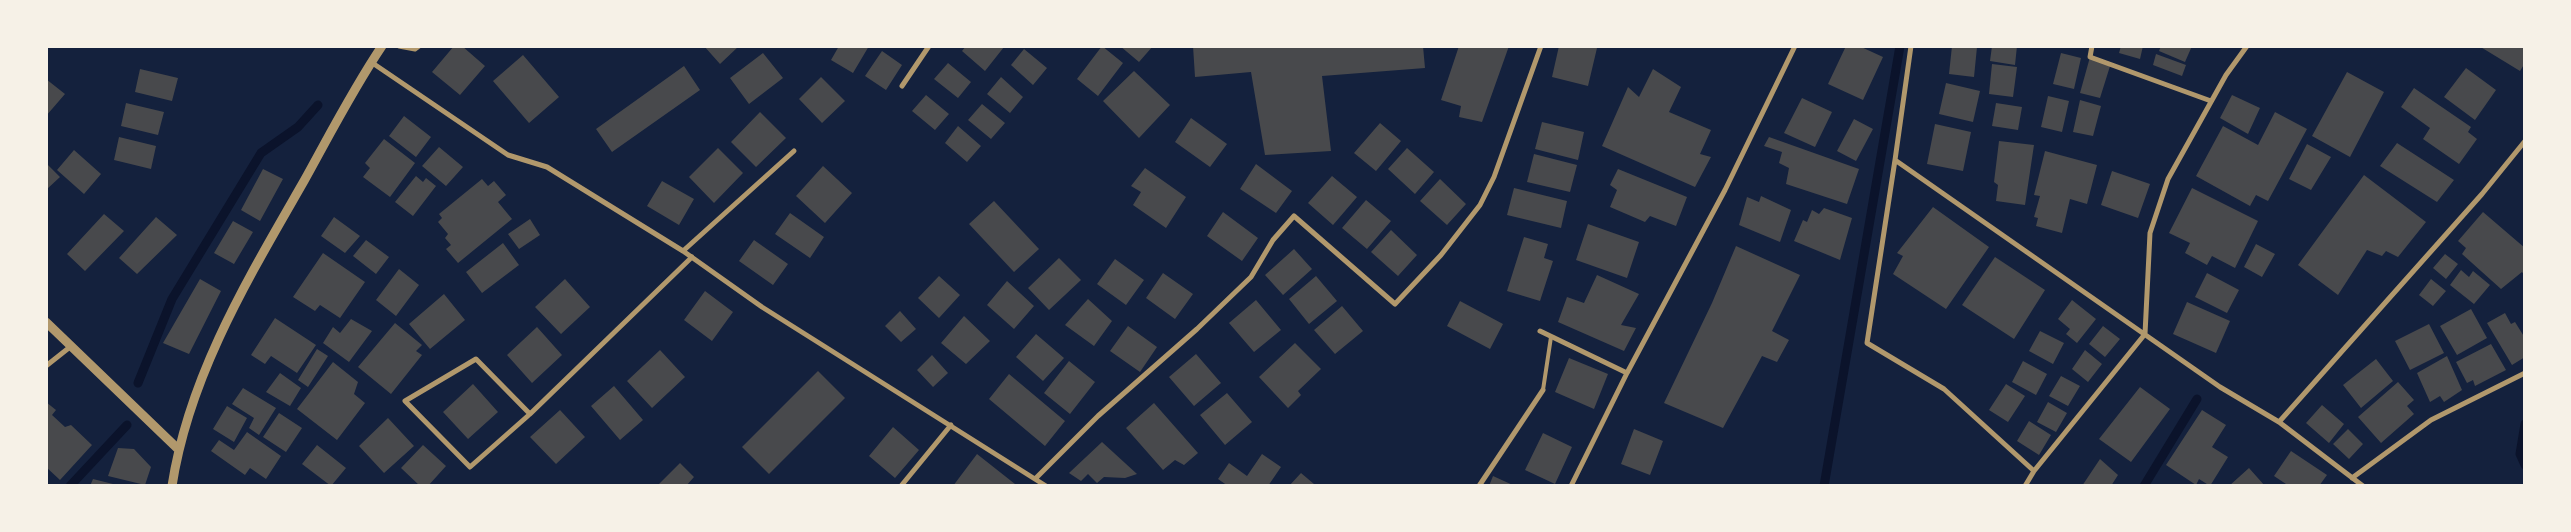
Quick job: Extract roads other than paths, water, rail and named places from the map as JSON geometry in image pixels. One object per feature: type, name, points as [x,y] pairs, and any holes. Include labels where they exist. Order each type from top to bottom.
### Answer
[{"type":"street","points":[[172,486],[178,449],[195,394],[244,285],[371,62],[382,46]]},
{"type":"street","points":[[400,46],[414,49],[419,46]]},
{"type":"street","points":[[902,86],[929,46]]},
{"type":"street","points":[[1036,478],[1098,416],[1198,328],[1251,277],[1273,240],[1294,216],[1395,304],[1441,255],[1480,205],[1494,177],[1541,46]]},
{"type":"street","points":[[1571,486],[1627,373],[1724,190],[1794,46]]},
{"type":"street","points":[[1911,46],[1867,343],[1944,389],[2034,471]]},
{"type":"street","points":[[2092,46],[2090,57],[2211,101]]},
{"type":"street","points":[[2025,486],[2034,471],[2145,334],[2150,233],[2168,179],[2211,101],[2247,46]]},
{"type":"street","points":[[371,62],[508,154],[547,167],[683,251],[762,307],[1046,486]]},
{"type":"street","points":[[2279,422],[2482,194],[2525,140]]},
{"type":"street","points":[[683,251],[794,150]]},
{"type":"street","points":[[1894,160],[2220,387],[2279,422],[2363,486]]},
{"type":"street","points":[[530,414],[476,359],[405,401],[470,467],[530,414],[692,257]]},
{"type":"street","points":[[46,322],[178,449]]},
{"type":"street","points":[[1540,332],[1627,373]]},
{"type":"street","points":[[46,366],[70,347]]},
{"type":"street","points":[[2352,478],[2432,420],[2525,373]]},
{"type":"street","points":[[1479,486],[1543,390]]},
{"type":"street","points":[[901,486],[951,425]]},
{"type":"lane","points":[[1543,390],[1551,337]]},
{"type":"waterway","points":[[1824,486],[1900,46]]},
{"type":"waterway","points":[[138,383],[172,299],[261,153],[298,127],[318,105]]},
{"type":"waterway","points":[[2144,486],[2197,399]]},
{"type":"waterway","points":[[2525,424],[2520,454],[2525,465]]},
{"type":"waterway","points":[[70,486],[127,425]]}]
